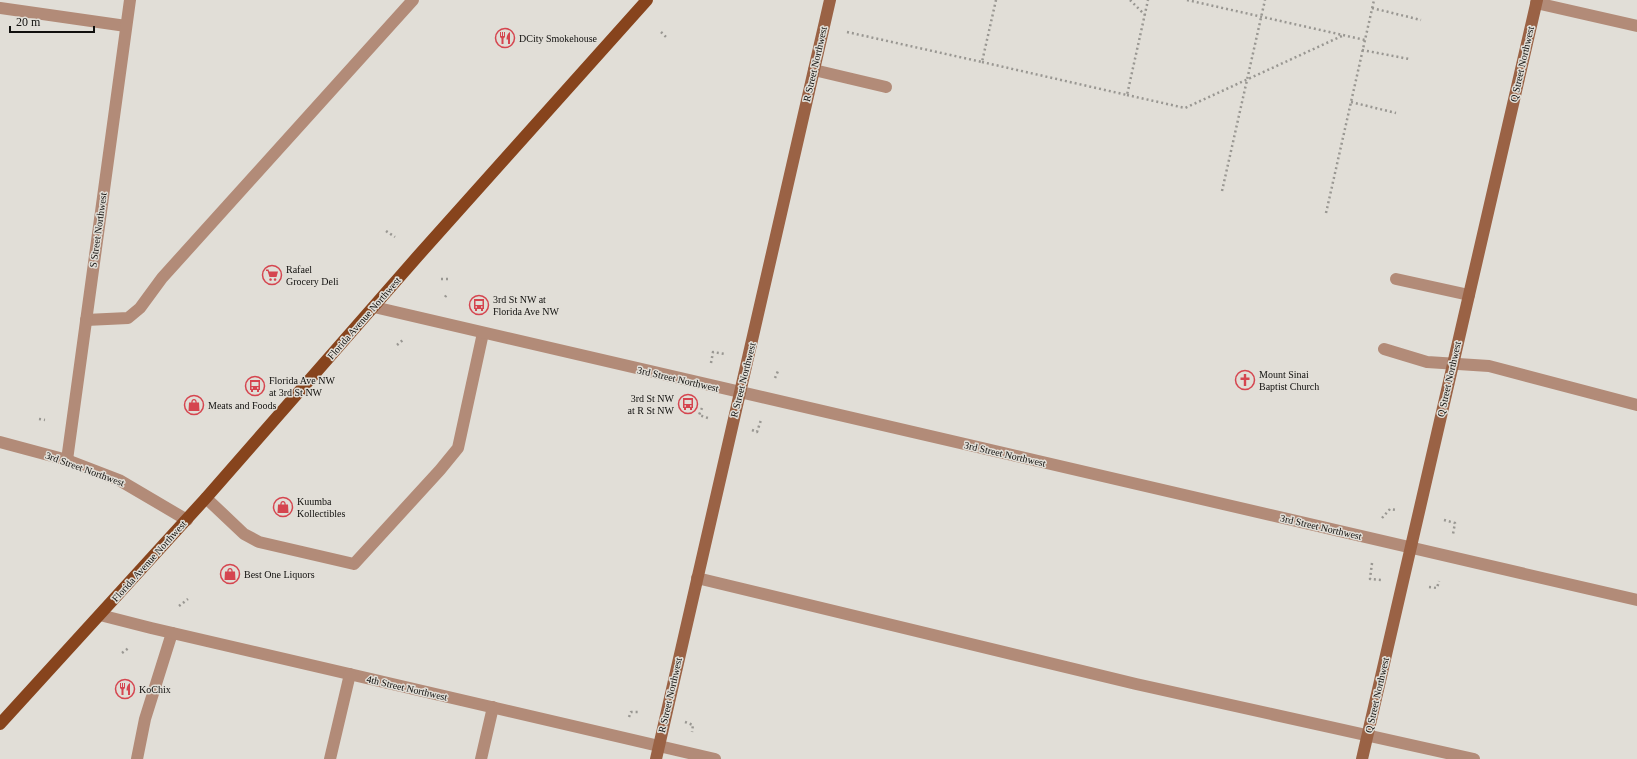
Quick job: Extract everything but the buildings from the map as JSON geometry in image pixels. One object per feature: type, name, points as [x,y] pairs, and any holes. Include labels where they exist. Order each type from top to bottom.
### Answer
[{"type":"main road","name":"Florida Avenue Northwest","points":[[0,724],[206,498],[647,0]]},
{"type":"street","name":"S Street Northwest","points":[[67,460],[130,0]]},
{"type":"street","points":[[86,320],[128,318],[140,308],[162,278],[412,0]]},
{"type":"street","name":"R Street Northwest","points":[[656,759],[830,0]]},
{"type":"street","points":[[1537,2],[1637,26]]},
{"type":"street","name":"Q Street Northwest","points":[[1362,759],[1537,2]]},
{"type":"street","points":[[0,8],[126,26]]},
{"type":"street","points":[[814,70],[886,88]]},
{"type":"street","points":[[1396,279],[1469,295]]},
{"type":"street","name":"3rd Street Northwest","points":[[374,307],[1637,600]]},
{"type":"street","points":[[206,498],[244,534],[259,542],[354,564],[440,470],[458,448],[483,333]]},
{"type":"street","points":[[1384,349],[1427,362],[1489,366],[1637,405]]},
{"type":"street","name":"3rd Street Northwest","points":[[0,442],[67,460],[119,480],[186,520]]},
{"type":"street","points":[[697,578],[1144,686],[1474,759]]},
{"type":"street","name":"4th Street Northwest","points":[[100,614],[172,633],[714,759]]},
{"type":"street","points":[[137,759],[145,719],[172,633]]},
{"type":"street","points":[[330,759],[350,674]]},
{"type":"street","points":[[481,759],[493,707]]},
{"type":"path","points":[[982,62],[996,0]]},
{"type":"path","points":[[1130,0],[1145,15]]},
{"type":"path","points":[[1127,95],[1148,0]]},
{"type":"path","points":[[1187,0],[1364,40]]},
{"type":"path","points":[[1222,191],[1265,0]]},
{"type":"path","points":[[1326,213],[1374,0]]},
{"type":"path","points":[[1372,8],[1421,20]]},
{"type":"path","points":[[661,32],[666,37]]},
{"type":"path","points":[[847,32],[1185,108],[1344,35]]},
{"type":"path","points":[[1362,50],[1409,60]]},
{"type":"path","points":[[1351,102],[1396,113]]},
{"type":"path","points":[[386,231],[395,237]]},
{"type":"path","points":[[441,280],[449,279]]},
{"type":"path","points":[[445,297],[448,293]]},
{"type":"path","points":[[397,345],[404,339]]},
{"type":"path","points":[[711,363],[713,352],[724,354]]},
{"type":"path","points":[[775,379],[778,371]]},
{"type":"path","points":[[702,408],[699,415],[708,418]]},
{"type":"path","points":[[39,419],[45,420]]},
{"type":"path","points":[[749,430],[757,432],[761,420]]},
{"type":"path","points":[[1382,518],[1390,509],[1402,511]]},
{"type":"path","points":[[1444,520],[1455,523],[1453,534]]},
{"type":"path","points":[[1372,563],[1370,579],[1384,580]]},
{"type":"path","points":[[1429,587],[1437,588],[1439,581]]},
{"type":"path","points":[[179,606],[188,600]]},
{"type":"path","points":[[122,654],[130,647]]},
{"type":"path","points":[[628,718],[631,712],[640,712]]},
{"type":"path","points":[[684,722],[693,725],[692,732]]},
{"type":"place","name":"DCity Smokehouse","points":[[505,38]]},
{"type":"place","name":"Rafael Grocery Deli","points":[[272,275]]},
{"type":"place","name":"3rd St NW at Florida Ave NW","points":[[479,305]]},
{"type":"place","name":"Mount Sinai Baptist Church","points":[[1245,380]]},
{"type":"place","name":"Florida Ave NW at 3rd St NW","points":[[255,386]]},
{"type":"place","name":"3rd St NW at R St NW","points":[[688,404]]},
{"type":"place","name":"Meats and Foods","points":[[194,405]]},
{"type":"place","name":"Kuumba Kollectibles","points":[[283,507]]},
{"type":"place","name":"Best One Liquors","points":[[230,574]]},
{"type":"place","name":"KoChix","points":[[125,689]]}]
